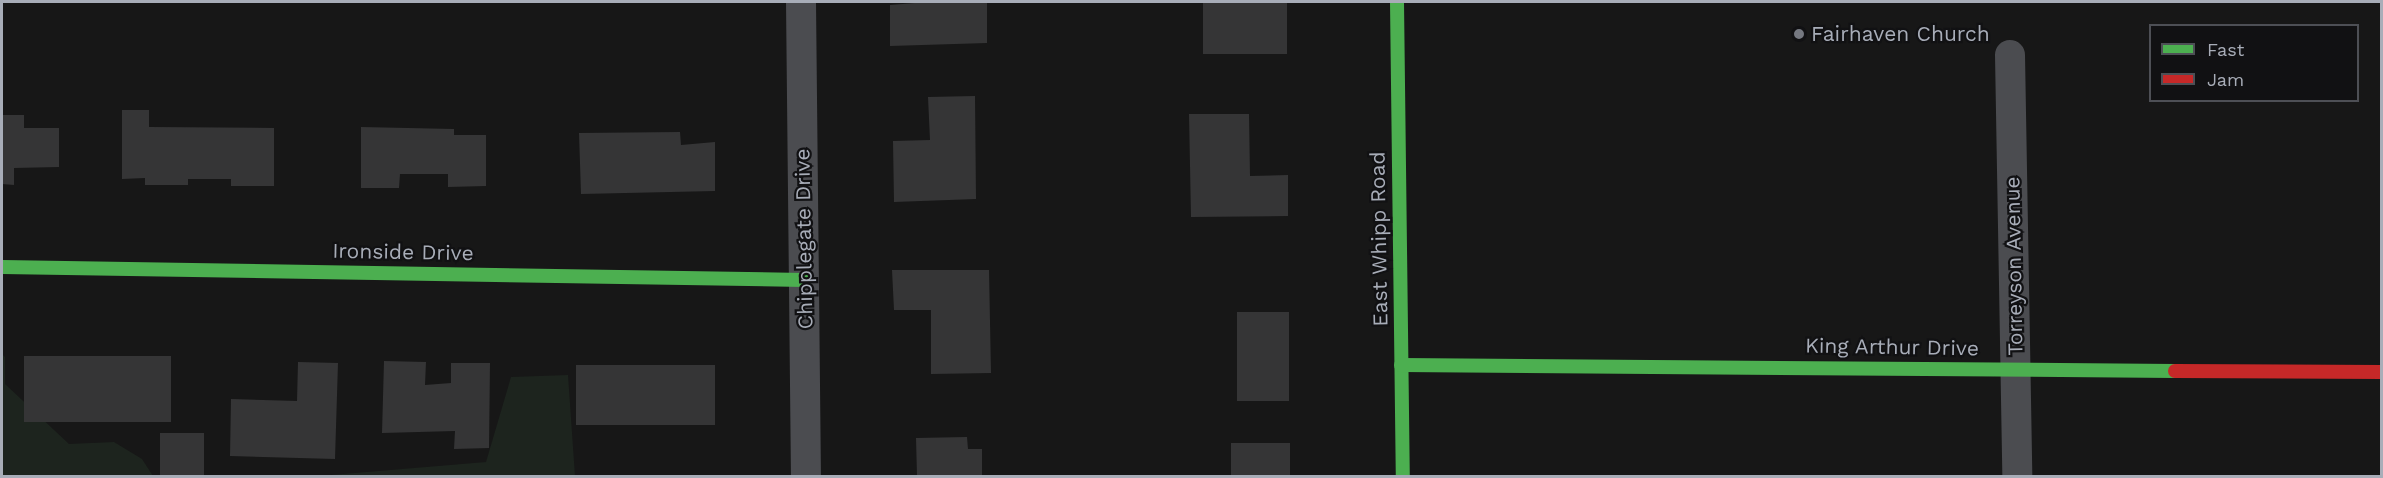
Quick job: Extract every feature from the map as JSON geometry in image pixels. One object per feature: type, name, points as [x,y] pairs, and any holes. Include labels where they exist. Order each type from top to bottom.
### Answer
[{"type":"street","name":"Chipplegate Drive","points":[[801,2],[806,477]]},
{"type":"street","name":"East Whipp Road","points":[[1398,2],[1403,477]]},
{"type":"street","name":"Torreyson Avenue","points":[[2010,55],[2017,477]]},
{"type":"street","name":"Ironside Drive","points":[[2,267],[804,280]]},
{"type":"street","name":"King Arthur Drive","points":[[1401,365],[2382,372]]},
{"type":"shaded area","points":[[2,354],[5,357],[5,384],[69,444],[114,442],[142,459],[153,476],[2,476]]},
{"type":"shaded area","points":[[568,375],[575,476],[319,476],[486,462],[511,377]]},
{"type":"building","points":[[927,2],[987,2],[987,43],[890,46],[890,5]]},
{"type":"building","points":[[1203,2],[1287,2],[1287,54],[1203,54]]},
{"type":"building","points":[[975,96],[976,199],[894,202],[893,141],[930,140],[928,97]]},
{"type":"building","points":[[122,110],[149,110],[149,127],[274,128],[274,186],[231,186],[231,179],[188,179],[188,185],[145,185],[145,178],[122,179]]},
{"type":"building","points":[[1189,114],[1249,114],[1250,176],[1288,175],[1288,216],[1191,217]]},
{"type":"building","points":[[2,115],[24,115],[24,128],[59,128],[59,167],[14,168],[14,185],[2,184]]},
{"type":"building","points":[[361,127],[454,129],[454,135],[486,135],[486,186],[448,187],[448,174],[400,174],[399,188],[361,188]]},
{"type":"building","points":[[680,132],[681,145],[715,142],[715,191],[581,194],[579,133]]},
{"type":"building","points":[[892,270],[989,270],[991,373],[931,374],[931,310],[894,310]]},
{"type":"building","points":[[1237,312],[1289,312],[1289,401],[1237,401]]},
{"type":"building","points":[[24,356],[171,356],[171,422],[24,422]]},
{"type":"building","points":[[384,361],[426,362],[425,385],[451,383],[451,363],[490,363],[489,448],[454,449],[455,431],[382,433]]},
{"type":"building","points":[[298,362],[338,363],[335,459],[230,456],[231,399],[297,401]]},
{"type":"building","points":[[576,365],[715,365],[715,425],[576,425]]},
{"type":"building","points":[[160,433],[204,433],[204,476],[160,476]]},
{"type":"building","points":[[967,437],[968,449],[982,449],[982,476],[917,476],[916,438]]},
{"type":"building","points":[[1231,443],[1290,443],[1290,476],[1231,476]]},
{"type":"traffic: fast","points":[[1397,2],[1403,476]]},
{"type":"traffic: fast","points":[[2,267],[805,280]]},
{"type":"traffic: fast","points":[[1401,365],[2175,371]]},
{"type":"traffic: jam","points":[[2175,371],[2382,372]]},
{"type":"place","name":"Fairhaven Church","points":[[1799,34]]}]
